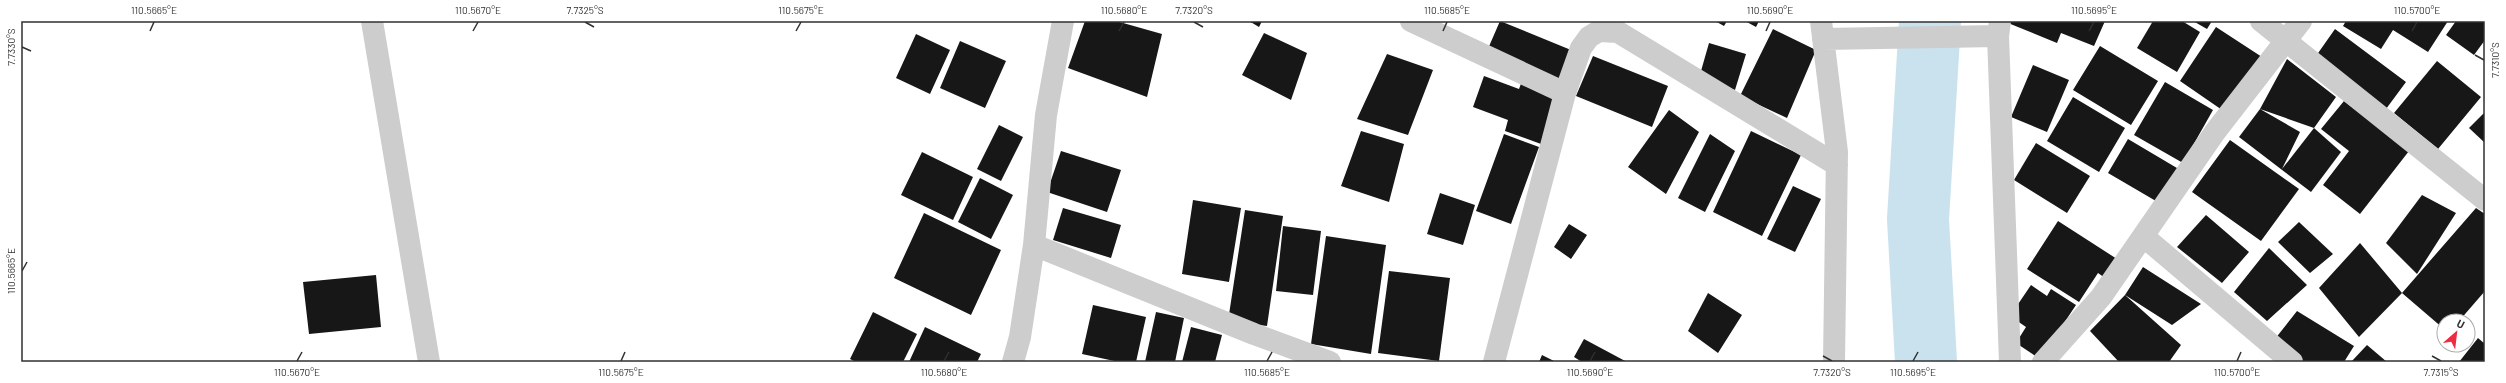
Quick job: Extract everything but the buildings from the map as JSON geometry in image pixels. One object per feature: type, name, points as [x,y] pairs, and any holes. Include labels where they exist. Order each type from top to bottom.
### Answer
[{"type":"street","points":[[372,21],[429,362]]},
{"type":"street","points":[[1013,362],[1020,337],[1034,245],[1046,115],[1063,21]]},
{"type":"street","points":[[1411,21],[1565,93]]},
{"type":"street","points":[[2261,21],[2485,200]]},
{"type":"street","points":[[2044,362],[2101,297],[2215,132],[2301,21]]},
{"type":"street","points":[[1494,362],[1565,93],[1581,48],[1589,37],[1599,30],[1618,32],[1836,165]]},
{"type":"street","points":[[1834,362],[1836,165],[1828,32],[1995,32],[2010,362]]},
{"type":"street","points":[[2142,236],[2292,362]]},
{"type":"street","points":[[1034,245],[1254,334],[1330,362]]},
{"type":"waterway","points":[[1926,362],[1918,219],[1930,21]]}]
